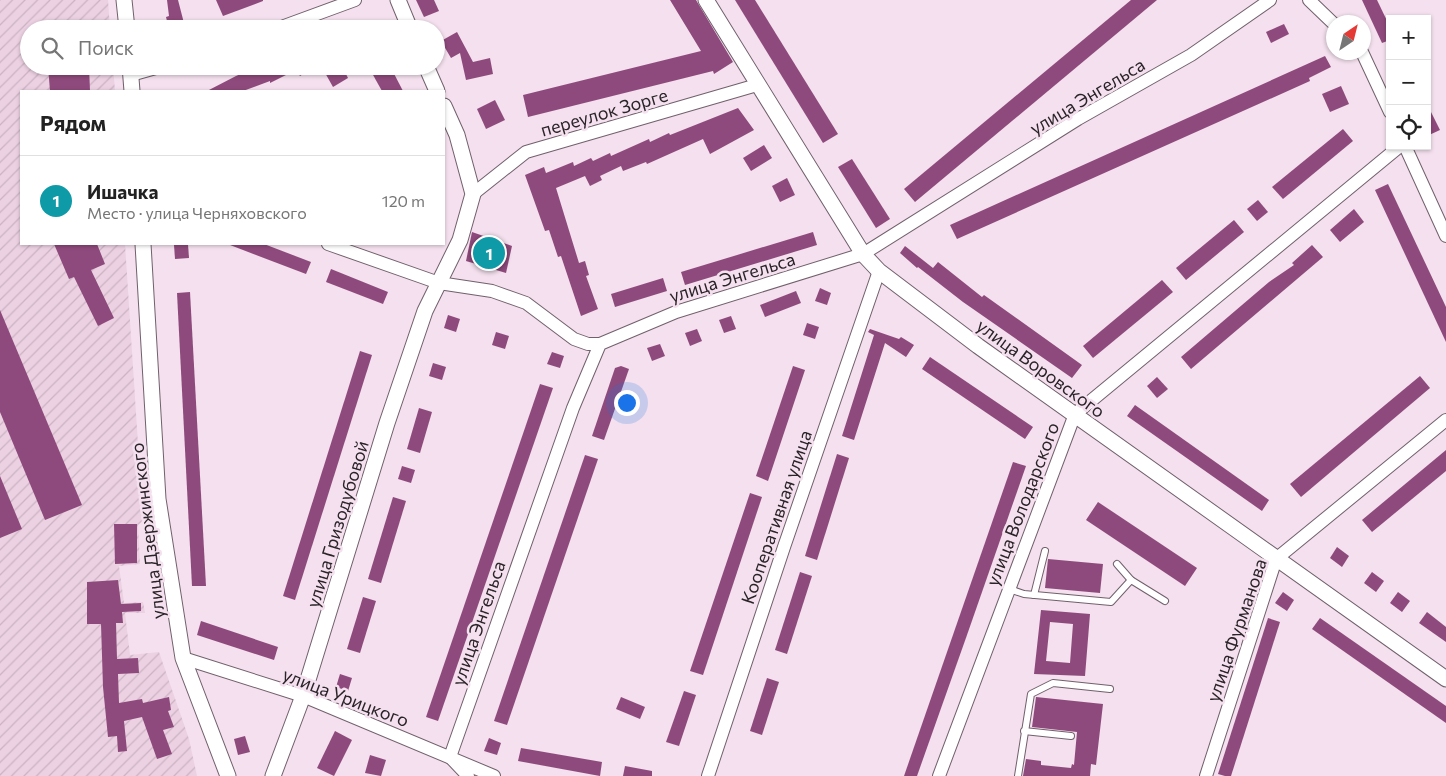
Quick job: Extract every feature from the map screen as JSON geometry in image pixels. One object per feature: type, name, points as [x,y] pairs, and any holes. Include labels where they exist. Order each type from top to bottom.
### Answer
[{"type":"street","points":[[124,0],[126,20]]},
{"type":"street","points":[[301,20],[355,0]]},
{"type":"street","points":[[398,0],[406,20]]},
{"type":"street","name":"улица Воровского","points":[[706,0],[863,254],[880,271],[978,346],[1446,679]]},
{"type":"street","name":"улица Энгельса","points":[[450,757],[573,408],[600,344],[676,312],[863,254],[1078,119],[1191,55],[1270,0]]},
{"type":"street","points":[[1309,0],[1326,16]]},
{"type":"street","points":[[1366,60],[1387,105]]},
{"type":"street","points":[[131,75],[132,90]]},
{"type":"street","points":[[430,75],[437,90]]},
{"type":"street","name":"переулок Зорге","points":[[473,194],[526,152],[757,85]]},
{"type":"street","points":[[445,108],[457,135],[473,194]]},
{"type":"street","name":"улица Володарского","points":[[939,776],[1074,414],[1395,150]]},
{"type":"street","points":[[1407,150],[1446,236]]},
{"type":"street","name":"улица Гризодубовой","points":[[273,776],[304,696],[388,423],[425,311],[460,240],[473,194]]},
{"type":"street","name":"улица Дзержинского","points":[[143,245],[158,499],[182,658],[228,776]]},
{"type":"street","points":[[331,245],[439,283],[492,291],[526,303],[574,339],[588,344],[600,344]]},
{"type":"street","name":"Кооперативная улица","points":[[708,776],[780,556],[880,271]]},
{"type":"street","name":"улица Фурманова","points":[[1206,776],[1276,559],[1446,420]]},
{"type":"street","name":"улица Урицкого","points":[[182,658],[304,696],[494,776]]},
{"type":"street","points":[[450,757],[468,776]]},
{"type":"lane","points":[[1034,595],[1045,551]]},
{"type":"lane","points":[[1117,564],[1131,580],[1165,601]]},
{"type":"lane","points":[[1009,588],[1034,595],[1111,602],[1131,580]]},
{"type":"lane","points":[[1018,776],[1031,694],[1053,683],[1110,689]]},
{"type":"lane","points":[[1024,731],[1071,736]]},
{"type":"shaded area","points":[[0,0],[108,0],[109,20],[20,20],[20,75],[114,75],[115,90],[20,90],[20,245],[125,245],[143,521],[138,525],[140,564],[119,566],[124,603],[143,602],[145,613],[125,613],[130,655],[159,652],[189,739],[197,776],[0,776]]},
{"type":"building","points":[[167,0],[178,0],[183,20],[167,20],[166,17],[169,16]]},
{"type":"building","points":[[216,0],[263,0],[263,1],[223,16]]},
{"type":"building","points":[[416,0],[434,0],[439,11],[424,17]]},
{"type":"building","points":[[670,0],[696,0],[733,62],[714,74],[713,71],[528,117],[523,95],[701,51]]},
{"type":"building","points":[[735,0],[755,0],[838,134],[823,143]]},
{"type":"building","points":[[1131,0],[1157,0],[915,202],[904,189]]},
{"type":"building","points":[[1362,0],[1377,0],[1386,19],[1386,42],[1382,43],[1371,19],[1371,15],[1369,15]]},
{"type":"building","points":[[1284,24],[1289,34],[1271,43],[1266,32]]},
{"type":"building","points":[[457,32],[473,62],[490,58],[493,74],[466,80],[460,53],[451,58],[445,48],[445,39]]},
{"type":"building","points":[[1325,56],[1331,67],[1309,78],[1310,81],[957,239],[950,225]]},
{"type":"building","points":[[49,75],[89,75],[90,90],[50,90]]},
{"type":"building","points":[[286,75],[270,83],[270,81],[246,90],[209,90],[236,76]]},
{"type":"building","points":[[326,75],[346,75],[348,78],[333,87]]},
{"type":"building","points":[[373,75],[395,75],[402,90],[381,90]]},
{"type":"building","points":[[1341,86],[1349,104],[1330,112],[1322,94]]},
{"type":"building","points":[[495,100],[505,120],[486,129],[477,109]]},
{"type":"building","points":[[738,108],[754,130],[710,154],[703,139],[647,164],[646,162],[623,171],[621,166],[600,176],[602,180],[590,186],[585,176],[556,188],[579,263],[585,261],[589,275],[586,276],[598,309],[581,316],[561,256],[558,257],[549,230],[545,231],[525,175],[544,167],[546,173],[573,162],[574,166],[591,158],[593,161],[610,153],[611,156],[649,139],[650,142],[669,133],[670,135]]},
{"type":"building","points":[[1431,112],[1440,130],[1431,134]]},
{"type":"building","points":[[1343,129],[1353,141],[1283,199],[1272,187]]},
{"type":"building","points":[[764,145],[772,158],[751,171],[743,158]]},
{"type":"building","points":[[852,159],[890,219],[876,228],[838,167]]},
{"type":"building","points":[[787,178],[795,195],[780,202],[772,186]]},
{"type":"building","points":[[1388,184],[1446,307],[1446,342],[1375,190]]},
{"type":"building","points":[[1258,200],[1268,212],[1257,221],[1247,209]]},
{"type":"building","points":[[1354,209],[1364,222],[1340,242],[1330,230]]},
{"type":"building","points":[[1234,220],[1244,232],[1186,280],[1176,268]]},
{"type":"building","points":[[472,232],[512,246],[506,273],[466,261]]},
{"type":"building","points":[[813,232],[817,245],[685,285],[681,272]]},
{"type":"building","points":[[54,245],[97,245],[105,264],[91,270],[114,318],[98,326],[74,277],[69,279]]},
{"type":"building","points":[[174,245],[188,245],[189,258],[175,259]]},
{"type":"building","points":[[230,245],[267,245],[311,262],[306,274]]},
{"type":"building","points":[[1312,245],[1323,257],[1191,369],[1181,357],[1269,282],[1294,265],[1292,263]]},
{"type":"building","points":[[905,246],[933,268],[938,262],[982,297],[984,295],[1082,365],[1072,378],[917,268],[900,253]]},
{"type":"building","points":[[331,269],[388,292],[383,304],[326,282]]},
{"type":"building","points":[[663,278],[667,291],[615,307],[611,294]]},
{"type":"building","points":[[1162,280],[1173,292],[1093,358],[1083,346]]},
{"type":"building","points":[[820,288],[831,293],[827,305],[815,301]]},
{"type":"building","points":[[796,291],[801,303],[765,317],[760,305]]},
{"type":"building","points":[[190,292],[206,586],[192,586],[177,293]]},
{"type":"building","points":[[0,310],[82,505],[45,520],[0,412]]},
{"type":"building","points":[[448,315],[460,319],[456,332],[444,328]]},
{"type":"building","points":[[731,316],[736,329],[724,333],[719,320]]},
{"type":"building","points":[[807,323],[819,327],[815,339],[803,335]]},
{"type":"building","points":[[697,329],[702,341],[690,346],[685,333]]},
{"type":"building","points":[[870,329],[899,339],[901,337],[914,345],[906,357],[885,343],[854,440],[842,436],[874,335],[868,332]]},
{"type":"building","points":[[496,332],[509,336],[505,349],[492,345]]},
{"type":"building","points":[[660,344],[665,356],[652,361],[647,348]]},
{"type":"building","points":[[360,351],[372,355],[295,600],[283,596]]},
{"type":"building","points":[[552,352],[564,356],[560,368],[547,364]]},
{"type":"building","points":[[930,357],[1033,427],[1025,439],[922,369]]},
{"type":"building","points":[[433,363],[446,367],[442,380],[429,376]]},
{"type":"building","points":[[621,366],[629,369],[604,440],[592,436],[615,368]]},
{"type":"building","points":[[793,366],[805,370],[768,481],[756,476]]},
{"type":"building","points":[[1420,376],[1430,388],[1301,497],[1290,484]]},
{"type":"building","points":[[1157,377],[1168,389],[1157,398],[1147,386]]},
{"type":"building","points":[[540,384],[553,388],[438,721],[426,717]]},
{"type":"building","points":[[1135,405],[1269,500],[1262,511],[1127,416]]},
{"type":"building","points":[[419,408],[432,412],[420,453],[407,449]]},
{"type":"building","points":[[1446,450],[1446,471],[1372,532],[1362,520]]},
{"type":"building","points":[[837,454],[849,458],[817,560],[805,556]]},
{"type":"building","points":[[585,455],[598,459],[507,725],[494,721]]},
{"type":"building","points":[[1013,462],[1026,466],[917,776],[904,776]]},
{"type":"building","points":[[402,466],[415,470],[411,483],[398,479]]},
{"type":"building","points":[[0,476],[22,529],[0,538]]},
{"type":"building","points":[[750,493],[762,497],[703,675],[690,671]]},
{"type":"building","points":[[393,497],[406,501],[381,583],[368,579]]},
{"type":"building","points":[[1098,502],[1197,568],[1185,586],[1086,520]]},
{"type":"building","points":[[114,524],[137,524],[137,563],[115,564]]},
{"type":"building","points":[[1337,547],[1349,556],[1342,567],[1330,558]]},
{"type":"building","points":[[1048,559],[1103,564],[1100,593],[1045,588]]},
{"type":"building","points":[[800,572],[812,576],[787,654],[775,650]]},
{"type":"building","points":[[1372,572],[1384,581],[1376,592],[1364,583]]},
{"type":"building","points":[[118,580],[121,604],[141,603],[141,611],[122,612],[123,623],[116,623],[117,659],[138,658],[139,673],[118,674],[119,703],[142,699],[143,703],[169,697],[171,710],[168,711],[174,727],[163,730],[172,754],[157,759],[142,717],[124,721],[127,751],[118,752],[117,736],[108,737],[103,687],[101,624],[87,624],[87,582]]},
{"type":"building","points":[[1283,592],[1294,600],[1287,611],[1275,603]]},
{"type":"building","points":[[1398,592],[1410,601],[1402,612],[1390,603]]},
{"type":"building","points":[[363,597],[376,601],[360,653],[347,649]]},
{"type":"building","points":[[1041,610],[1090,614],[1085,676],[1034,674]],"holes":[[[1050,622],[1073,624],[1070,663],[1046,661]]]},
{"type":"building","points":[[1427,612],[1446,627],[1446,642],[1419,623]]},
{"type":"building","points":[[1268,618],[1280,622],[1231,776],[1218,774]]},
{"type":"building","points":[[1320,618],[1446,706],[1446,723],[1312,629]]},
{"type":"building","points":[[201,621],[278,647],[274,660],[197,635]]},
{"type":"building","points":[[340,674],[352,678],[348,691],[336,687]]},
{"type":"building","points":[[767,678],[779,682],[762,735],[750,731]]},
{"type":"building","points":[[684,691],[696,695],[679,746],[666,742]]},
{"type":"building","points":[[621,697],[645,707],[640,719],[616,709]]},
{"type":"building","points":[[1036,697],[1103,704],[1096,765],[1091,764],[1090,776],[1023,776],[1026,759],[1041,761],[1041,765],[1071,768],[1072,764],[1074,765],[1077,732],[1032,727]]},
{"type":"building","points":[[335,731],[352,740],[334,776],[317,768]]},
{"type":"building","points":[[245,736],[250,752],[238,755],[234,739]]},
{"type":"building","points":[[489,738],[501,743],[497,755],[484,751]]},
{"type":"building","points":[[521,748],[602,762],[600,776],[518,761]]},
{"type":"building","points":[[370,755],[386,760],[381,776],[365,773]]},
{"type":"building","points":[[625,766],[652,771],[652,776],[623,776]]},
{"type":"place","name":"Ишачка","points":[[489,253]]}]
